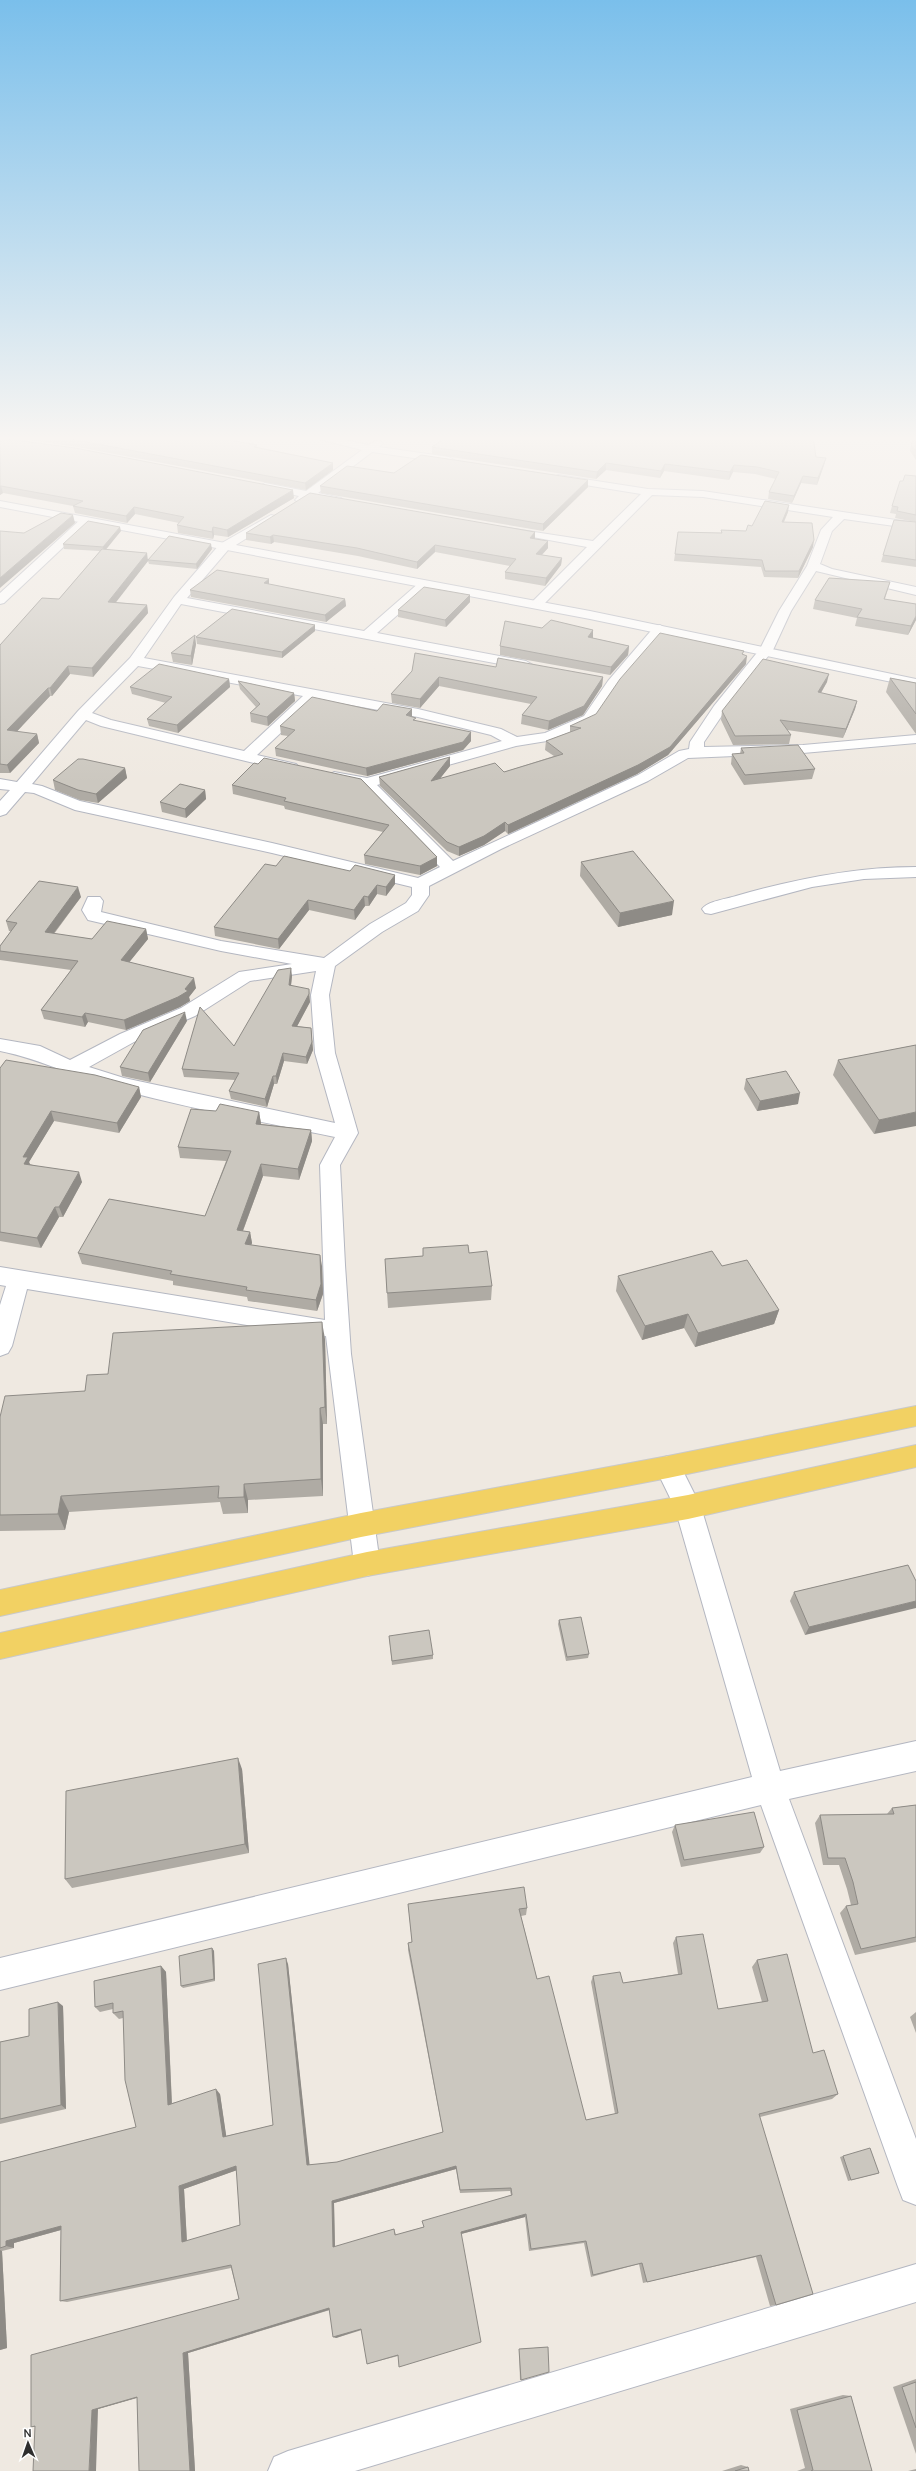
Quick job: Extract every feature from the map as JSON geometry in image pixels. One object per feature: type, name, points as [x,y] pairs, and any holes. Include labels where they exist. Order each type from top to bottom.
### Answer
[{"type":"main road","points":[[0,1603],[361,1524],[668,1467],[916,1416]]},
{"type":"main road","points":[[0,1646],[367,1564],[688,1507],[916,1456]]},
{"type":"street","points":[[0,600],[51,552]]},
{"type":"street","points":[[0,811],[83,714],[135,661],[178,600],[219,552]]},
{"type":"street","points":[[252,552],[536,605],[766,650],[916,683]]},
{"type":"street","points":[[536,605],[551,586],[588,552]]},
{"type":"street","points":[[696,752],[697,742],[719,709],[766,650],[785,611],[813,566],[818,552]]},
{"type":"street","points":[[813,566],[828,572],[916,591]]},
{"type":"street","points":[[367,635],[424,585]]},
{"type":"street","points":[[178,600],[537,667]]},
{"type":"street","points":[[321,774],[367,783],[515,742],[548,737],[589,719],[594,708],[614,682],[660,630]]},
{"type":"street","points":[[135,661],[418,713],[488,730],[515,742]]},
{"type":"street","points":[[599,679],[614,682]]},
{"type":"street","points":[[246,757],[315,693]]},
{"type":"street","points":[[83,714],[106,724],[306,770]]},
{"type":"street","points":[[0,784],[37,789],[75,805],[272,848],[420,884],[495,846],[643,778],[684,754],[696,752],[803,748],[916,739]]},
{"type":"street","points":[[367,783],[451,869]]},
{"type":"street","points":[[711,909],[779,888],[829,878],[890,872],[916,872]]},
{"type":"street","points":[[71,1068],[127,1038],[188,1012],[245,976],[327,964],[376,928],[412,907],[421,895],[420,884]]},
{"type":"street","points":[[94,901],[91,910],[94,916],[221,946],[327,964]]},
{"type":"street","points":[[327,964],[320,995],[325,1053],[348,1133],[330,1165],[338,1331],[346,1421],[367,1564]]},
{"type":"street","points":[[0,1045],[33,1051],[71,1068],[152,1091],[348,1133]]},
{"type":"street","points":[[0,1346],[10,1278],[338,1331]]},
{"type":"street","points":[[668,1467],[688,1507],[770,1788],[916,2187]]},
{"type":"street","points":[[0,1974],[770,1788],[916,1756]]},
{"type":"street","points":[[288,2471],[916,2283]]},
{"type":"building","points":[[0,552],[30,552],[0,578]]},
{"type":"building","points":[[99,552],[147,553],[108,602],[147,605],[92,668],[68,666],[50,688],[48,688],[7,730],[37,734],[7,765],[0,764],[0,645],[42,598],[59,599]]},
{"type":"building","points":[[155,552],[205,552],[196,564],[148,560]]},
{"type":"building","points":[[375,552],[427,552],[417,562]]},
{"type":"building","points":[[477,552],[538,552],[536,554],[562,558],[546,578],[505,572],[516,559]]},
{"type":"building","points":[[675,552],[808,552],[799,571],[765,571],[762,560],[675,554]]},
{"type":"building","points":[[884,552],[916,552],[916,560],[883,555]]},
{"type":"building","points":[[217,570],[269,579],[264,583],[345,599],[325,615],[190,590]]},
{"type":"building","points":[[829,578],[890,582],[884,599],[916,604],[916,616],[911,626],[857,617],[862,609],[815,600]]},
{"type":"building","points":[[424,587],[470,595],[445,620],[398,610]]},
{"type":"building","points":[[232,609],[315,625],[282,652],[196,637]]},
{"type":"building","points":[[551,620],[593,630],[588,637],[629,646],[611,667],[500,646],[505,621],[542,628]]},
{"type":"building","points":[[660,633],[744,651],[742,654],[747,656],[670,747],[638,765],[508,825],[505,822],[484,836],[459,847],[447,842],[379,777],[450,757],[431,781],[495,763],[504,772],[563,754],[546,741],[581,728],[570,726],[596,714],[620,679]]},
{"type":"building","points":[[195,635],[191,656],[171,653]]},
{"type":"building","points":[[415,653],[496,667],[498,658],[603,677],[584,706],[549,721],[522,715],[537,697],[439,677],[420,699],[391,694],[412,671]]},
{"type":"building","points":[[763,659],[829,674],[818,692],[857,701],[846,729],[780,720],[791,735],[735,736],[722,711]]},
{"type":"building","points":[[159,664],[229,679],[177,725],[147,719],[172,697],[130,687]]},
{"type":"building","points":[[890,678],[916,683],[916,714]]},
{"type":"building","points":[[238,681],[294,693],[267,717],[250,713],[260,704]]},
{"type":"building","points":[[312,697],[377,711],[383,704],[412,709],[406,715],[416,718],[413,720],[471,732],[463,742],[366,768],[275,748],[295,730],[280,726]]},
{"type":"building","points":[[798,745],[815,769],[745,775],[732,754],[744,753],[741,748]]},
{"type":"building","points":[[264,758],[361,779],[437,857],[420,866],[364,855],[389,825],[284,801],[286,798],[232,785],[254,763],[258,764]]},
{"type":"building","points":[[78,759],[125,768],[96,794],[78,790],[53,780]]},
{"type":"building","points":[[180,784],[205,790],[185,809],[160,802]]},
{"type":"building","points":[[633,851],[674,901],[620,913],[581,862]]},
{"type":"building","points":[[284,856],[350,871],[355,865],[395,875],[386,887],[377,885],[368,897],[364,896],[354,910],[308,900],[278,939],[214,927],[265,864],[276,866]]},
{"type":"building","points":[[39,881],[78,887],[45,932],[92,939],[107,921],[146,929],[121,960],[194,978],[185,989],[188,991],[178,997],[124,1020],[85,1013],[82,1017],[41,1010],[78,961],[0,951],[0,946],[17,923],[6,921]]},
{"type":"building","points":[[291,968],[289,985],[309,989],[309,994],[292,1026],[311,1028],[312,1042],[306,1057],[283,1053],[276,1076],[273,1076],[265,1099],[229,1091],[239,1073],[182,1069],[200,1007],[234,1046],[278,970]]},
{"type":"building","points":[[185,1012],[148,1073],[120,1067],[143,1030]]},
{"type":"building","points":[[916,1045],[916,1112],[879,1120],[838,1060]]},
{"type":"building","points":[[6,1060],[95,1075],[139,1087],[117,1123],[51,1111],[23,1157],[28,1157],[24,1164],[79,1172],[59,1207],[55,1207],[37,1238],[0,1232],[0,1068]]},
{"type":"building","points":[[786,1071],[800,1093],[760,1101],[746,1079]]},
{"type":"building","points":[[220,1104],[259,1112],[256,1124],[311,1130],[298,1169],[261,1164],[237,1230],[250,1232],[245,1244],[320,1255],[321,1284],[316,1300],[246,1290],[247,1287],[170,1274],[172,1271],[78,1253],[109,1199],[205,1216],[231,1151],[178,1147],[191,1109],[216,1111]]},
{"type":"building","points":[[468,1245],[469,1253],[487,1251],[492,1286],[387,1293],[385,1259],[423,1256],[423,1248]]},
{"type":"building","points":[[712,1251],[722,1266],[747,1260],[779,1310],[698,1333],[688,1314],[645,1326],[618,1276]]},
{"type":"building","points":[[322,1322],[325,1407],[320,1408],[321,1479],[244,1484],[244,1497],[218,1498],[219,1486],[61,1496],[58,1514],[0,1515],[0,1417],[5,1396],[85,1391],[87,1375],[108,1374],[113,1333]]},
{"type":"building","points":[[908,1565],[916,1581],[916,1601],[809,1627],[794,1592]]},
{"type":"building","points":[[581,1617],[589,1654],[567,1657],[559,1620]]},
{"type":"building","points":[[429,1630],[433,1655],[392,1661],[389,1636]]},
{"type":"building","points":[[238,1758],[245,1844],[65,1879],[66,1791]]},
{"type":"building","points":[[916,1805],[916,1937],[861,1949],[846,1906],[858,1904],[853,1882],[845,1858],[828,1858],[820,1815],[894,1814],[892,1808]]},
{"type":"building","points":[[754,1812],[764,1847],[684,1860],[675,1825]]},
{"type":"building","points":[[524,1887],[527,1908],[519,1909],[537,1979],[549,1976],[586,2120],[618,2113],[593,1976],[620,1972],[623,1983],[682,1974],[676,1937],[703,1934],[718,2009],[768,2001],[757,1960],[787,1954],[813,2053],[824,2050],[838,2094],[759,2114],[813,2294],[776,2305],[761,2255],[647,2282],[642,2263],[593,2275],[586,2241],[531,2249],[526,2214],[461,2232],[481,2342],[399,2367],[398,2355],[367,2364],[361,2329],[333,2337],[329,2308],[183,2353],[190,2471],[139,2471],[137,2397],[92,2410],[89,2471],[33,2471],[35,2426],[31,2427],[31,2355],[239,2299],[231,2265],[60,2301],[61,2226],[6,2241],[6,2246],[0,2248],[0,2162],[136,2127],[125,2080],[123,2011],[113,2013],[113,2003],[95,2007],[94,1981],[161,1966],[168,2105],[216,2089],[223,2137],[273,2125],[258,1964],[286,1958],[307,2165],[337,2162],[443,2132],[408,1943],[412,1942],[408,1904]],"holes":[[[236,2166],[240,2225],[182,2242],[179,2186]],[[456,2166],[460,2190],[511,2188],[512,2195],[422,2221],[424,2227],[395,2235],[394,2229],[333,2247],[332,2201]]]},
{"type":"building","points":[[212,1948],[214,1979],[181,1986],[179,1956]]},
{"type":"building","points":[[58,2002],[61,2105],[0,2119],[0,2042],[29,2036],[29,2009]]},
{"type":"building","points":[[870,2148],[879,2173],[851,2180],[843,2156]]},
{"type":"building","points":[[548,2347],[549,2372],[521,2380],[519,2349]]},
{"type":"building","points":[[916,2382],[916,2428],[902,2387]]},
{"type":"building","points":[[851,2396],[872,2471],[811,2471],[813,2470],[797,2410]]},
{"type":"building","points":[[748,2467],[749,2471],[735,2471]]}]
